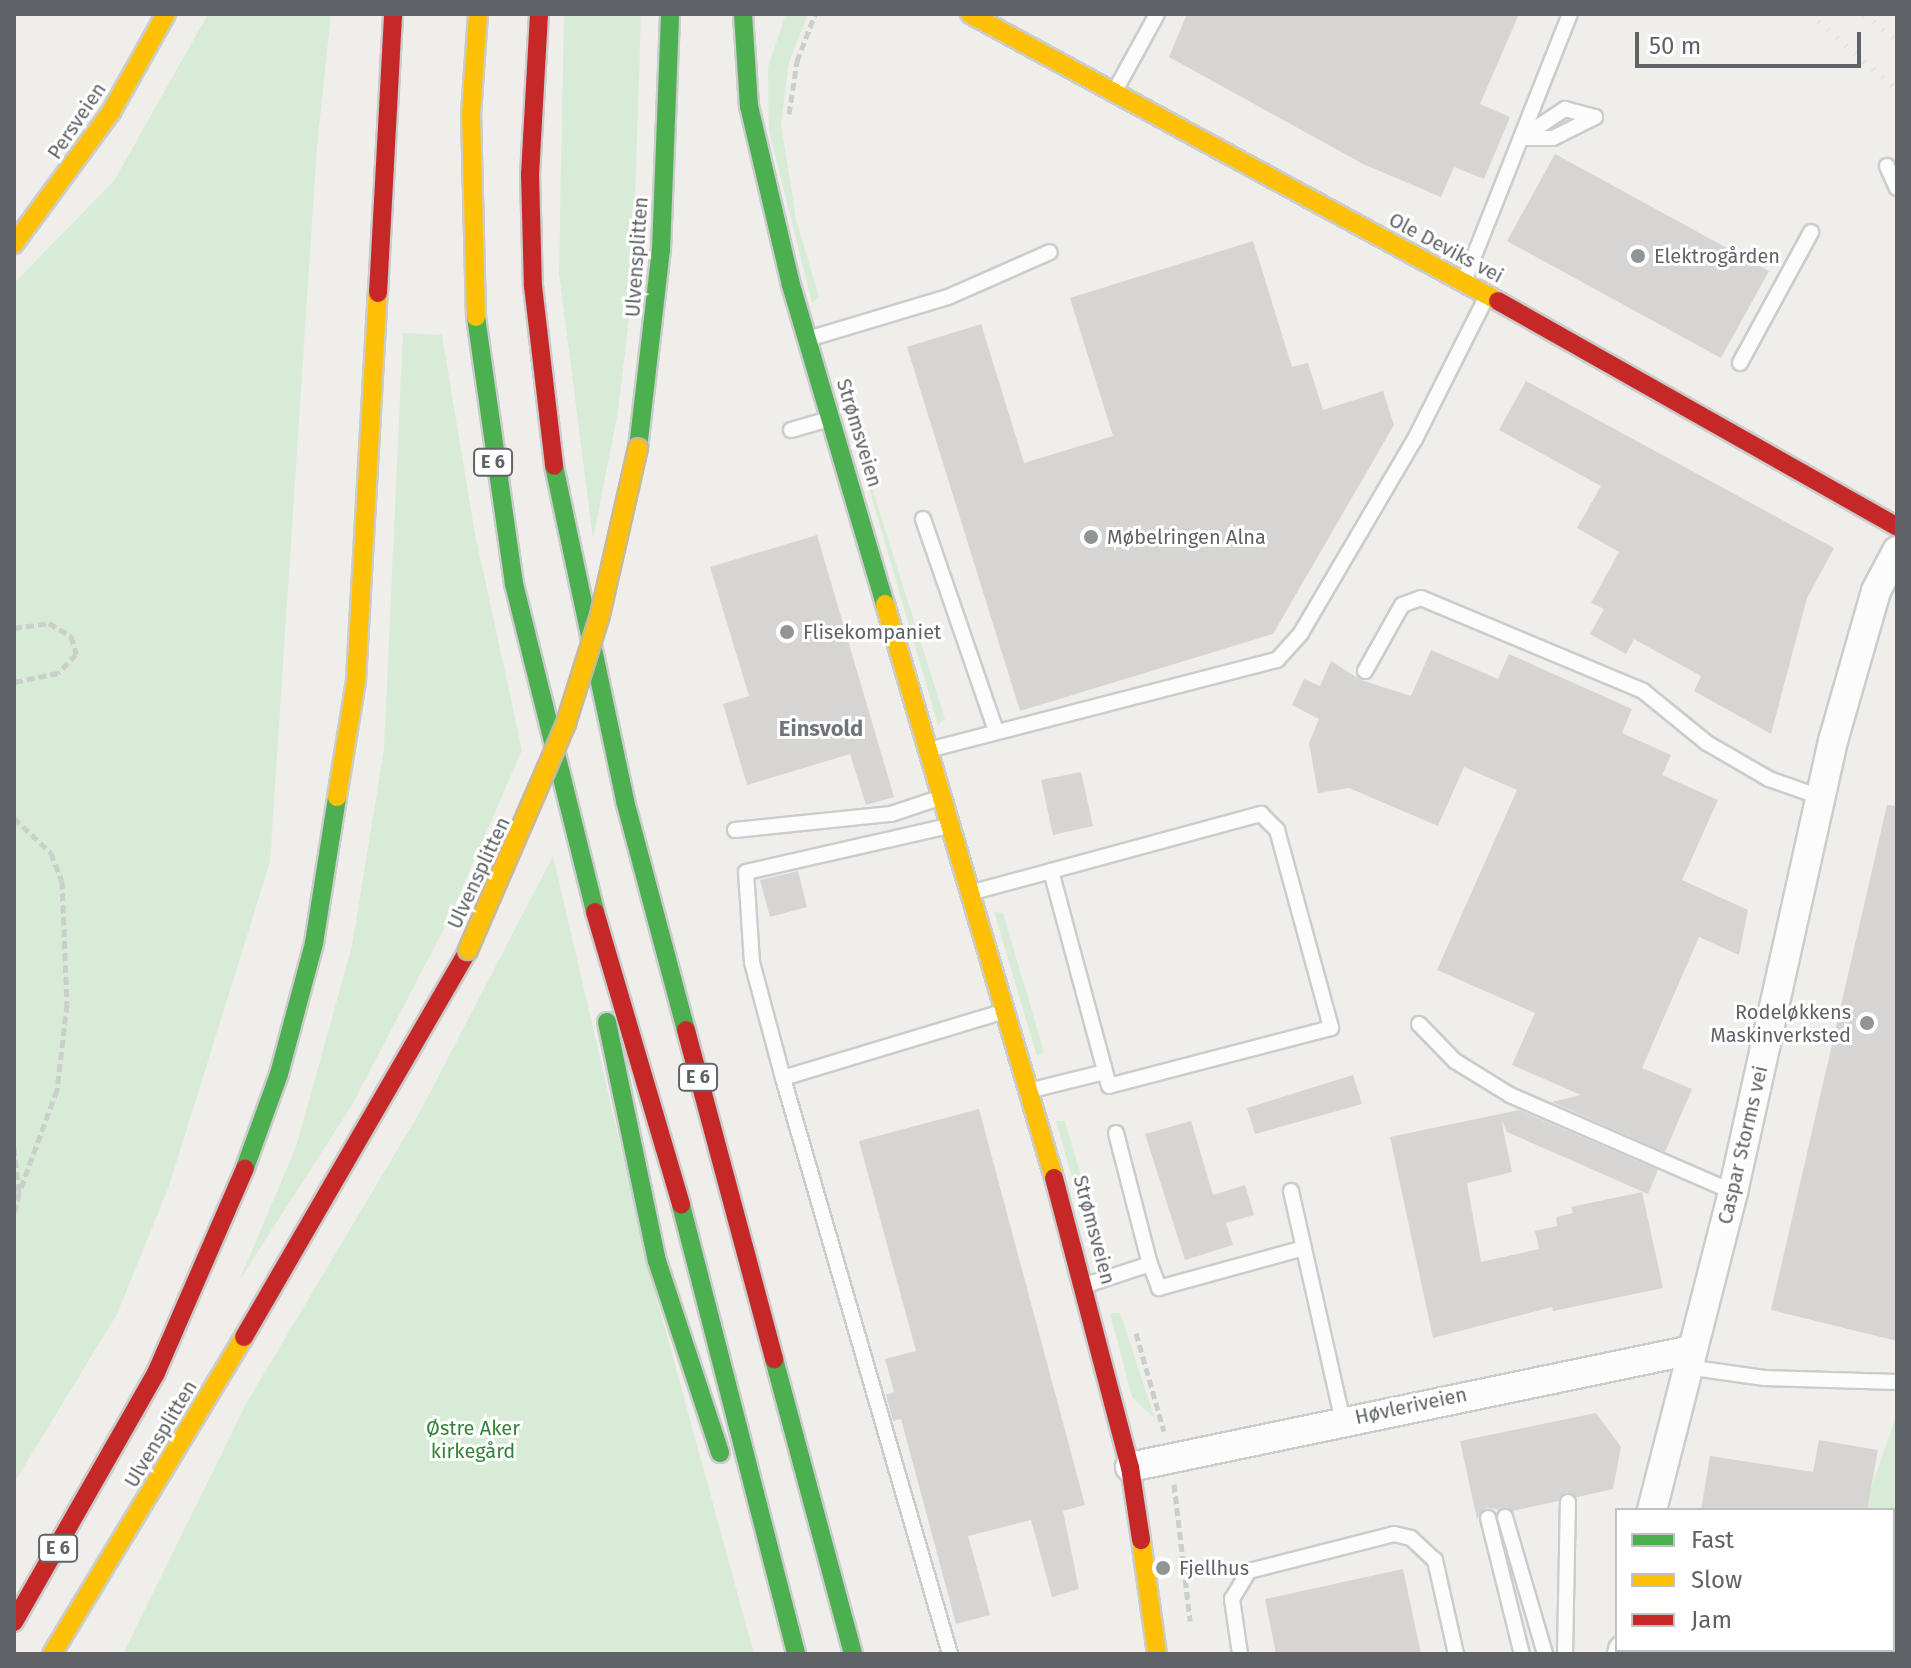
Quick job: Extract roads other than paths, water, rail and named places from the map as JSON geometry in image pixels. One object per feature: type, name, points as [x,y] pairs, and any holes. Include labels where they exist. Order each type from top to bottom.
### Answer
[{"type":"main road","name":"Persveien","points":[[14,244],[111,112],[166,14]]},
{"type":"main road","name":"Ulvensplitten","points":[[14,1622],[156,1373],[263,1125],[329,871],[364,581],[393,14]]},
{"type":"main road","name":"E 6","points":[[478,14],[470,232],[484,401],[514,584],[591,900],[652,1093],[767,1553],[796,1654]]},
{"type":"main road","name":"E 6","points":[[539,14],[530,160],[533,286],[558,497],[625,801],[853,1654]]},
{"type":"main road","name":"Ulvensplitten","points":[[52,1654],[377,1116],[468,950],[566,723],[600,615],[638,448],[661,250],[670,14]]},
{"type":"main road","name":"Strømsveien","points":[[743,14],[750,48],[749,106],[760,164],[807,339],[1032,1090],[1086,1285],[1130,1467],[1157,1654]]},
{"type":"main road","name":"Ole Deviks vei","points":[[970,14],[1776,453],[1897,527]]},
{"type":"main road","points":[[750,48],[767,23]]},
{"type":"main road","name":"E 6","points":[[591,900],[628,1146],[664,1288],[718,1447],[767,1553]]},
{"type":"street","name":"Caspar Storms vei","points":[[1652,1508],[1733,1192],[1820,797],[1876,591],[1897,551]]},
{"type":"street","name":"Høvleriveien","points":[[1130,1467],[1343,1421],[1690,1358]]},
{"type":"lane","points":[[1113,93],[1157,14]]},
{"type":"lane","points":[[1463,283],[1570,14]]},
{"type":"lane","points":[[1887,166],[1897,188]]},
{"type":"lane","points":[[1740,363],[1811,232]]},
{"type":"lane","points":[[807,339],[962,292],[1050,252]]},
{"type":"lane","points":[[930,750],[995,728],[1241,674],[1277,660],[1301,633],[1415,439],[1487,296]]},
{"type":"lane","points":[[791,430],[831,418]]},
{"type":"lane","points":[[923,519],[995,728]]},
{"type":"lane","points":[[1365,671],[1402,605],[1421,598],[1643,691],[1707,743],[1769,779],[1820,797]]},
{"type":"lane","points":[[735,830],[891,814],[944,796]]},
{"type":"lane","points":[[973,892],[1261,814],[1277,830],[1331,1013],[1331,1028],[1318,1036],[1117,1087],[1109,1086],[1051,871]]},
{"type":"lane","points":[[950,1654],[752,962],[746,872],[953,825]]},
{"type":"lane","points":[[783,1078],[1007,1010]]},
{"type":"lane","points":[[1419,1024],[1455,1061],[1510,1095],[1733,1192]]},
{"type":"lane","points":[[1032,1090],[1105,1072]]},
{"type":"lane","points":[[1116,1133],[1159,1288],[1304,1248]]},
{"type":"lane","points":[[1291,1191],[1343,1421]]},
{"type":"lane","points":[[1086,1285],[1150,1264]]},
{"type":"lane","points":[[1690,1358],[1764,1378],[1897,1382]]},
{"type":"lane","points":[[1565,1654],[1568,1502]]},
{"type":"lane","points":[[1505,1517],[1545,1654]]},
{"type":"lane","points":[[1488,1518],[1522,1654]]},
{"type":"lane","points":[[1240,1654],[1232,1599],[1249,1571],[1394,1534],[1411,1538],[1435,1560],[1456,1654]]},
{"type":"railway","points":[[1809,14],[1897,90]]},
{"type":"railway","points":[[1864,14],[1897,42]]},
{"type":"place","name":"Elektrogården","points":[[1638,256]]},
{"type":"place","name":"Møbelringen Alna","points":[[1091,537]]},
{"type":"place","name":"Flisekompaniet","points":[[787,632]]},
{"type":"place","name":"Rodeløkkens Maskinverksted","points":[[1867,1023]]},
{"type":"place","name":"Fjellhus","points":[[1163,1568]]},
{"type":"district","name":"Einsvold","points":[[821,729]]},
{"type":"park label","name":"Østre Aker kirkegård","points":[[473,1440]]}]
